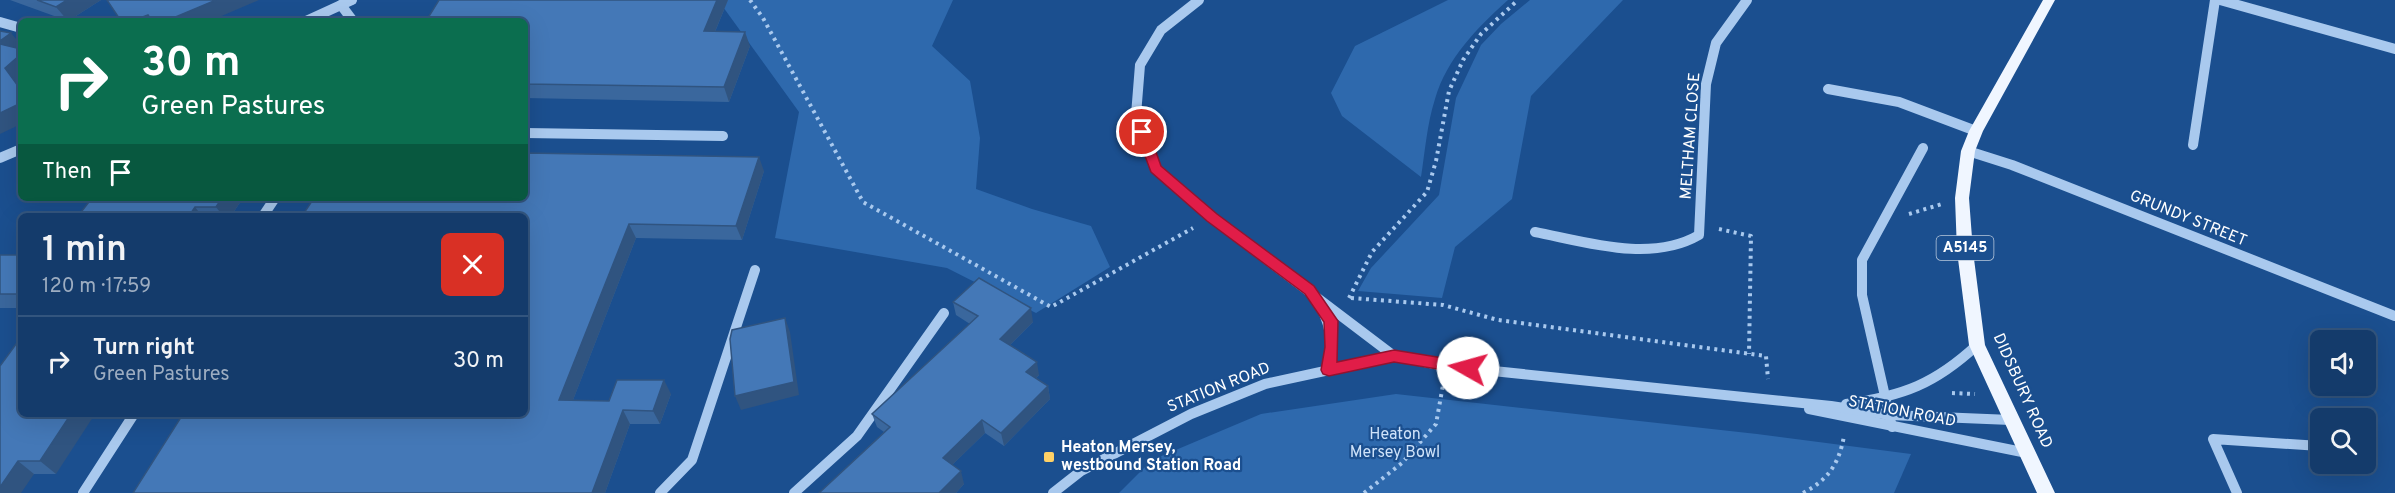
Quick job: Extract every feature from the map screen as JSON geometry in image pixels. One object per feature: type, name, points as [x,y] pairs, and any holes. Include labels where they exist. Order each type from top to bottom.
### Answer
[{"type":"main road","name":"DIDSBURY ROAD","points":[[2046,493],[1977,345],[1965,251],[1962,198],[1968,151],[1976,131],[2049,0]]},
{"type":"street","points":[[313,18],[352,0]]},
{"type":"street","points":[[1199,0],[1161,30],[1140,65],[1136,114],[1155,168],[1212,218],[1339,311],[1394,356]]},
{"type":"street","name":"MELTHAM CLOSE","points":[[1701,225],[1706,84],[1716,43],[1747,0]]},
{"type":"street","points":[[2193,145],[2215,0]]},
{"type":"street","points":[[2220,0],[2395,49]]},
{"type":"street","points":[[341,5],[351,18]]},
{"type":"street","points":[[0,22],[18,27]]},
{"type":"street","points":[[1828,88],[1899,102],[1976,131]]},
{"type":"street","points":[[528,132],[723,136]]},
{"type":"street","points":[[1891,421],[1863,295],[1862,260],[1923,148]]},
{"type":"street","points":[[0,158],[18,150]]},
{"type":"street","name":"GRUNDY STREET","points":[[1968,151],[2023,170],[2395,316]]},
{"type":"street","points":[[1535,232],[1646,249],[1694,240],[1699,235],[1701,225]]},
{"type":"street","points":[[660,493],[692,460],[755,270]]},
{"type":"street","points":[[1310,290],[1331,321],[1332,347],[1329,370]]},
{"type":"street","points":[[794,493],[857,436],[944,313]]},
{"type":"street","points":[[1831,406],[1885,398],[1948,370],[1977,345]]},
{"type":"street","name":"STATION ROAD","points":[[1053,493],[1081,471],[1191,414],[1265,384],[1394,356],[1445,366],[1831,406],[2027,453]]},
{"type":"street","name":"STATION ROAD","points":[[1771,401],[1891,421],[2011,420]]},
{"type":"street","points":[[83,493],[132,417]]},
{"type":"street","points":[[2237,493],[2213,439],[2310,445]]},
{"type":"path","points":[[750,0],[763,18],[863,202],[1051,307],[1212,218]]},
{"type":"path","points":[[1339,311],[1349,297],[1361,268],[1374,250],[1426,194],[1439,146],[1445,105],[1463,58],[1480,33],[1518,0]]},
{"type":"path","points":[[1885,221],[1962,198]]},
{"type":"path","points":[[1701,225],[1751,236],[1749,354]]},
{"type":"path","points":[[1349,297],[1443,305],[1498,320],[1766,356],[1771,401]]},
{"type":"path","points":[[1364,493],[1402,463],[1436,424],[1445,366]]},
{"type":"path","points":[[1803,493],[1821,484],[1836,466],[1843,441]]},
{"type":"green space","points":[[718,0],[953,0],[932,46],[970,81],[980,138],[976,189],[1032,209],[1091,226],[1110,267],[1036,313],[947,268],[775,238],[799,112]]},
{"type":"green space","points":[[1448,0],[1508,0],[1464,45],[1440,84],[1432,108],[1421,177],[1342,116],[1331,93],[1355,46]]},
{"type":"green space","points":[[1530,0],[1623,0],[1531,96],[1512,199],[1455,247],[1442,298],[1358,291],[1371,268],[1439,195],[1456,98],[1481,45],[1501,24]]},
{"type":"green space","name":"Heaton Mersey Bowl","points":[[1396,394],[1757,434],[1911,454],[1894,493],[1119,493],[1152,460],[1261,414]]},
{"type":"building","points":[[37,0],[67,0],[56,7]]},
{"type":"building","points":[[107,0],[216,0],[173,18],[150,18],[148,15],[140,18],[119,18]]},
{"type":"building","points":[[439,0],[717,0],[704,31],[745,32],[724,87],[528,84],[528,18],[428,18]]},
{"type":"building","points":[[0,31],[11,33],[0,41]]},
{"type":"building","points":[[0,44],[18,48],[18,57],[5,68],[18,86],[18,104],[0,113]]},
{"type":"building","points":[[528,153],[759,157],[736,226],[629,224],[559,400],[609,401],[617,380],[664,380],[653,411],[623,410],[592,493],[133,493],[181,417],[528,417],[528,213],[304,213],[312,201],[528,201]]},
{"type":"building","points":[[90,201],[220,201],[216,207],[195,207],[191,213],[80,213]]},
{"type":"building","points":[[0,255],[18,255],[18,294],[0,294]]},
{"type":"building","points":[[979,278],[1031,308],[1000,339],[1037,362],[1026,372],[1048,386],[1001,433],[982,420],[943,458],[961,471],[939,493],[819,493],[890,427],[872,414],[978,316],[953,302]]},
{"type":"building","points":[[785,318],[794,382],[735,396],[730,339],[732,330]]},
{"type":"building","points":[[18,341],[18,417],[69,417],[40,461],[18,461],[0,487],[0,366]]},
{"type":"place","name":"Heaton Mersey, westbound Station Road","points":[[1049,457]]},
{"type":"route","points":[[1142,132],[1155,168],[1212,218],[1310,290],[1331,321],[1332,347],[1329,370],[1394,356],[1468,368]]}]
